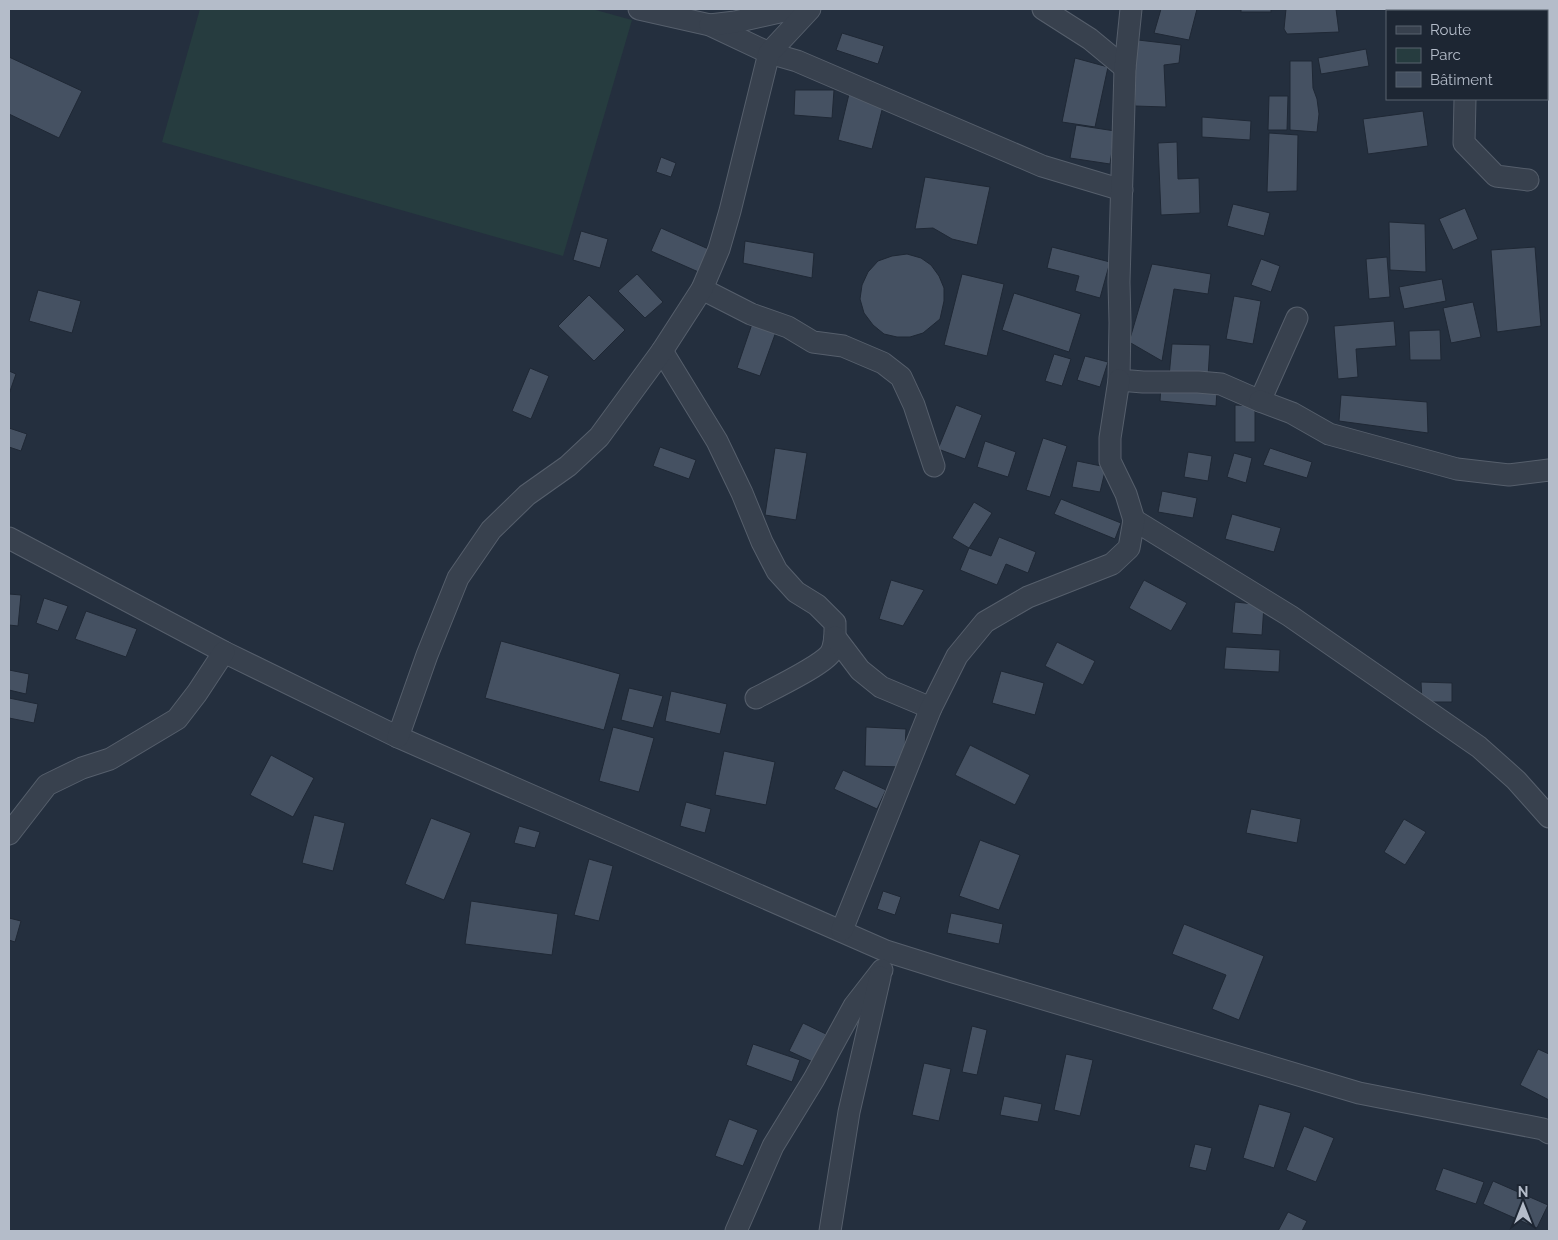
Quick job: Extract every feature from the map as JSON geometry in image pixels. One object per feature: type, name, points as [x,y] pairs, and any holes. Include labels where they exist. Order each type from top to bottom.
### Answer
[{"type":"street","points":[[639,9],[710,25],[769,53],[797,61],[1042,166],[1122,190]]},
{"type":"street","points":[[710,25],[744,20],[793,9]]},
{"type":"street","points":[[398,737],[427,654],[458,578],[491,530],[527,495],[568,466],[599,437],[662,351],[702,290],[730,211],[769,53],[810,9]]},
{"type":"street","points":[[1044,9],[1090,40],[1125,68]]},
{"type":"street","points":[[842,930],[931,708],[957,656],[985,622],[1028,597],[1112,564],[1129,548],[1134,520],[1126,494],[1110,461],[1110,438],[1120,380],[1119,282],[1125,68],[1131,9]]},
{"type":"street","points":[[1465,100],[1464,143],[1496,176],[1528,180]]},
{"type":"street","points":[[702,290],[751,314],[788,327],[813,342],[843,346],[883,363],[901,377],[914,405],[934,466]]},
{"type":"street","points":[[1260,401],[1297,318]]},
{"type":"street","points":[[662,351],[717,441],[742,493],[762,542],[778,571],[796,592],[817,605],[834,623],[836,637],[860,670],[881,687],[931,708]]},
{"type":"street","points":[[1120,380],[1221,384],[1292,413],[1329,434],[1458,469],[1509,475],[1549,470]]},
{"type":"street","points":[[1134,520],[1290,616],[1479,747],[1516,780],[1549,817]]},
{"type":"street","points":[[9,538],[224,652],[398,737],[842,930],[884,961],[953,972],[1359,1093],[1543,1129],[1549,1132]]},
{"type":"street","points":[[756,698],[819,663],[830,653],[836,637]]},
{"type":"street","points":[[9,834],[47,784],[82,768],[110,759],[177,719],[224,652]]},
{"type":"street","points":[[736,1231],[773,1146],[854,1006],[884,961]]},
{"type":"street","points":[[830,1231],[849,1112],[884,961]]},
{"type":"green space","points":[[200,9],[592,9],[632,20],[563,256],[162,142]]},
{"type":"building","points":[[1161,9],[1197,9],[1189,40],[1154,33]]},
{"type":"building","points":[[1241,9],[1271,9],[1271,12],[1241,12]]},
{"type":"building","points":[[1286,9],[1336,9],[1339,32],[1287,34],[1284,29]]},
{"type":"building","points":[[842,33],[884,46],[878,64],[836,50]]},
{"type":"building","points":[[1138,40],[1181,45],[1179,63],[1164,65],[1166,107],[1135,106],[1134,74]]},
{"type":"building","points":[[1366,49],[1369,66],[1321,74],[1318,58]]},
{"type":"building","points":[[9,57],[82,91],[59,138],[9,114]]},
{"type":"building","points":[[1075,58],[1108,67],[1095,127],[1062,122]]},
{"type":"building","points":[[1290,61],[1312,61],[1313,88],[1319,114],[1317,132],[1290,130]]},
{"type":"building","points":[[795,90],[834,90],[832,118],[794,115]]},
{"type":"building","points":[[849,94],[881,103],[882,110],[872,149],[838,140]]},
{"type":"building","points":[[1269,96],[1288,96],[1287,130],[1268,130]]},
{"type":"building","points":[[1423,111],[1428,146],[1368,154],[1363,119]]},
{"type":"building","points":[[1202,117],[1251,121],[1250,140],[1202,137]]},
{"type":"building","points":[[1076,125],[1115,131],[1110,164],[1070,158]]},
{"type":"building","points":[[1269,133],[1298,135],[1297,191],[1267,192]]},
{"type":"building","points":[[1177,142],[1178,179],[1199,178],[1200,213],[1161,215],[1158,143]]},
{"type":"building","points":[[661,157],[676,163],[671,177],[656,172]]},
{"type":"building","points":[[925,177],[990,187],[977,245],[952,239],[933,228],[915,229]]},
{"type":"building","points":[[1233,204],[1270,213],[1264,236],[1227,226]]},
{"type":"building","points":[[1465,208],[1478,239],[1453,250],[1439,219]]},
{"type":"building","points":[[1389,222],[1425,224],[1426,272],[1390,270]]},
{"type":"building","points":[[661,228],[713,251],[703,274],[651,251]]},
{"type":"building","points":[[581,231],[608,239],[600,268],[573,260]]},
{"type":"building","points":[[745,241],[814,253],[812,278],[743,263]]},
{"type":"building","points":[[1052,247],[1110,262],[1100,298],[1075,291],[1079,276],[1047,268]]},
{"type":"building","points":[[1535,247],[1541,326],[1497,332],[1491,250]]},
{"type":"building","points":[[907,254],[921,258],[931,265],[939,276],[944,288],[944,301],[940,319],[923,333],[910,337],[897,337],[884,334],[873,325],[864,313],[860,299],[862,285],[868,272],[878,261],[892,256]]},
{"type":"building","points":[[1387,257],[1390,297],[1369,299],[1366,259]]},
{"type":"building","points":[[1261,259],[1280,266],[1271,292],[1251,285]]},
{"type":"building","points":[[1152,264],[1211,274],[1208,294],[1174,289],[1162,361],[1129,342]]},
{"type":"building","points":[[637,274],[663,302],[645,318],[618,291]]},
{"type":"building","points":[[962,274],[1004,284],[987,356],[944,345]]},
{"type":"building","points":[[1442,279],[1446,301],[1404,309],[1399,287]]},
{"type":"building","points":[[38,290],[81,301],[72,333],[29,321]]},
{"type":"building","points":[[1014,293],[1081,314],[1069,352],[1002,330]]},
{"type":"building","points":[[589,295],[625,330],[594,361],[558,326]]},
{"type":"building","points":[[1234,296],[1261,301],[1253,344],[1226,339]]},
{"type":"building","points":[[1473,302],[1481,337],[1451,343],[1443,308]]},
{"type":"building","points":[[753,321],[777,329],[760,376],[737,368]]},
{"type":"building","points":[[1394,321],[1396,346],[1356,349],[1358,377],[1338,379],[1334,326]]},
{"type":"building","points":[[1440,330],[1441,360],[1410,360],[1409,331]]},
{"type":"building","points":[[1172,344],[1210,345],[1208,377],[1169,377]]},
{"type":"building","points":[[1054,354],[1071,359],[1062,386],[1045,381]]},
{"type":"building","points":[[1085,356],[1108,362],[1100,387],[1077,380]]},
{"type":"building","points":[[530,368],[549,376],[531,419],[512,411]]},
{"type":"building","points":[[9,371],[16,374],[9,394]]},
{"type":"building","points":[[1161,385],[1217,390],[1216,406],[1160,401]]},
{"type":"building","points":[[1341,395],[1427,402],[1428,433],[1339,421]]},
{"type":"building","points":[[956,405],[982,415],[965,459],[938,449]]},
{"type":"building","points":[[1235,405],[1255,406],[1255,442],[1235,442]]},
{"type":"building","points":[[9,428],[27,434],[21,451],[9,447]]},
{"type":"building","points":[[1043,438],[1067,446],[1050,497],[1026,490]]},
{"type":"building","points":[[985,441],[1016,452],[1008,477],[977,467]]},
{"type":"building","points":[[660,447],[696,460],[689,479],[653,466]]},
{"type":"building","points":[[775,448],[807,453],[796,520],[765,515]]},
{"type":"building","points":[[1270,448],[1312,462],[1307,478],[1263,465]]},
{"type":"building","points":[[1188,452],[1212,456],[1208,481],[1184,477]]},
{"type":"building","points":[[1234,453],[1252,458],[1246,483],[1227,477]]},
{"type":"building","points":[[1077,461],[1106,467],[1100,492],[1072,487]]},
{"type":"building","points":[[1162,491],[1197,498],[1193,518],[1158,512]]},
{"type":"building","points":[[1061,499],[1121,523],[1115,539],[1054,514]]},
{"type":"building","points":[[974,502],[992,513],[969,548],[952,538]]},
{"type":"building","points":[[1232,514],[1281,528],[1274,552],[1225,539]]},
{"type":"building","points":[[999,537],[1036,552],[1028,573],[1006,564],[997,585],[960,570],[969,548],[991,556]]},
{"type":"building","points":[[891,580],[924,590],[903,626],[879,619]]},
{"type":"building","points":[[1144,580],[1187,603],[1171,631],[1129,608]]},
{"type":"building","points":[[9,594],[21,595],[18,626],[9,625]]},
{"type":"building","points":[[44,598],[68,606],[58,631],[36,623]]},
{"type":"building","points":[[1235,602],[1264,605],[1262,635],[1232,633]]},
{"type":"building","points":[[86,611],[137,629],[126,657],[75,639]]},
{"type":"building","points":[[501,641],[620,674],[604,730],[485,698]]},
{"type":"building","points":[[1057,642],[1095,661],[1083,685],[1045,666]]},
{"type":"building","points":[[1226,647],[1280,650],[1279,672],[1224,669]]},
{"type":"building","points":[[9,670],[29,674],[26,694],[9,690]]},
{"type":"building","points":[[1001,671],[1044,683],[1035,715],[992,703]]},
{"type":"building","points":[[1421,682],[1452,683],[1452,702],[1422,702]]},
{"type":"building","points":[[629,688],[663,696],[653,728],[621,720]]},
{"type":"building","points":[[671,691],[727,704],[720,734],[665,721]]},
{"type":"building","points":[[9,698],[38,704],[34,723],[9,718]]},
{"type":"building","points":[[613,727],[654,738],[639,792],[599,781]]},
{"type":"building","points":[[866,727],[906,729],[904,767],[865,766]]},
{"type":"building","points":[[970,745],[1030,775],[1015,805],[955,775]]},
{"type":"building","points":[[724,751],[775,762],[766,805],[715,795]]},
{"type":"building","points":[[271,755],[314,778],[293,817],[250,795]]},
{"type":"building","points":[[843,770],[886,790],[877,809],[834,789]]},
{"type":"building","points":[[686,802],[711,809],[705,833],[680,826]]},
{"type":"building","points":[[1251,809],[1301,819],[1297,843],[1246,833]]},
{"type":"building","points":[[314,815],[345,823],[333,871],[302,863]]},
{"type":"building","points":[[431,818],[471,833],[444,900],[405,884]]},
{"type":"building","points":[[1404,819],[1426,832],[1405,865],[1384,852]]},
{"type":"building","points":[[519,826],[540,832],[535,848],[514,843]]},
{"type":"building","points":[[980,840],[1020,855],[999,910],[959,896]]},
{"type":"building","points":[[589,859],[613,866],[599,921],[574,915]]},
{"type":"building","points":[[883,891],[901,897],[895,915],[877,909]]},
{"type":"building","points":[[471,901],[558,914],[552,955],[465,944]]},
{"type":"building","points":[[951,913],[1003,924],[999,944],[947,933]]},
{"type":"building","points":[[9,918],[21,921],[15,942],[9,940]]},
{"type":"building","points":[[1184,924],[1264,956],[1239,1020],[1212,1009],[1226,975],[1172,954]]},
{"type":"building","points":[[803,1023],[826,1034],[813,1062],[789,1051]]},
{"type":"building","points":[[972,1026],[987,1030],[977,1075],[962,1072]]},
{"type":"building","points":[[753,1044],[800,1060],[792,1082],[746,1065]]},
{"type":"building","points":[[1538,1049],[1549,1054],[1549,1100],[1520,1085]]},
{"type":"building","points":[[1066,1054],[1093,1060],[1080,1116],[1054,1110]]},
{"type":"building","points":[[924,1063],[951,1069],[939,1121],[912,1115]]},
{"type":"building","points":[[1004,1096],[1042,1104],[1038,1122],[1000,1115]]},
{"type":"building","points":[[1259,1104],[1291,1113],[1274,1168],[1243,1158]]},
{"type":"building","points":[[729,1119],[758,1130],[743,1166],[715,1156]]},
{"type":"building","points":[[1304,1126],[1334,1138],[1316,1182],[1286,1170]]},
{"type":"building","points":[[1195,1144],[1212,1148],[1206,1171],[1189,1167]]},
{"type":"building","points":[[1443,1168],[1484,1182],[1476,1204],[1435,1190]]},
{"type":"building","points":[[1493,1181],[1548,1205],[1537,1228],[1483,1204]]},
{"type":"building","points":[[1288,1212],[1307,1221],[1302,1231],[1278,1231]]}]
